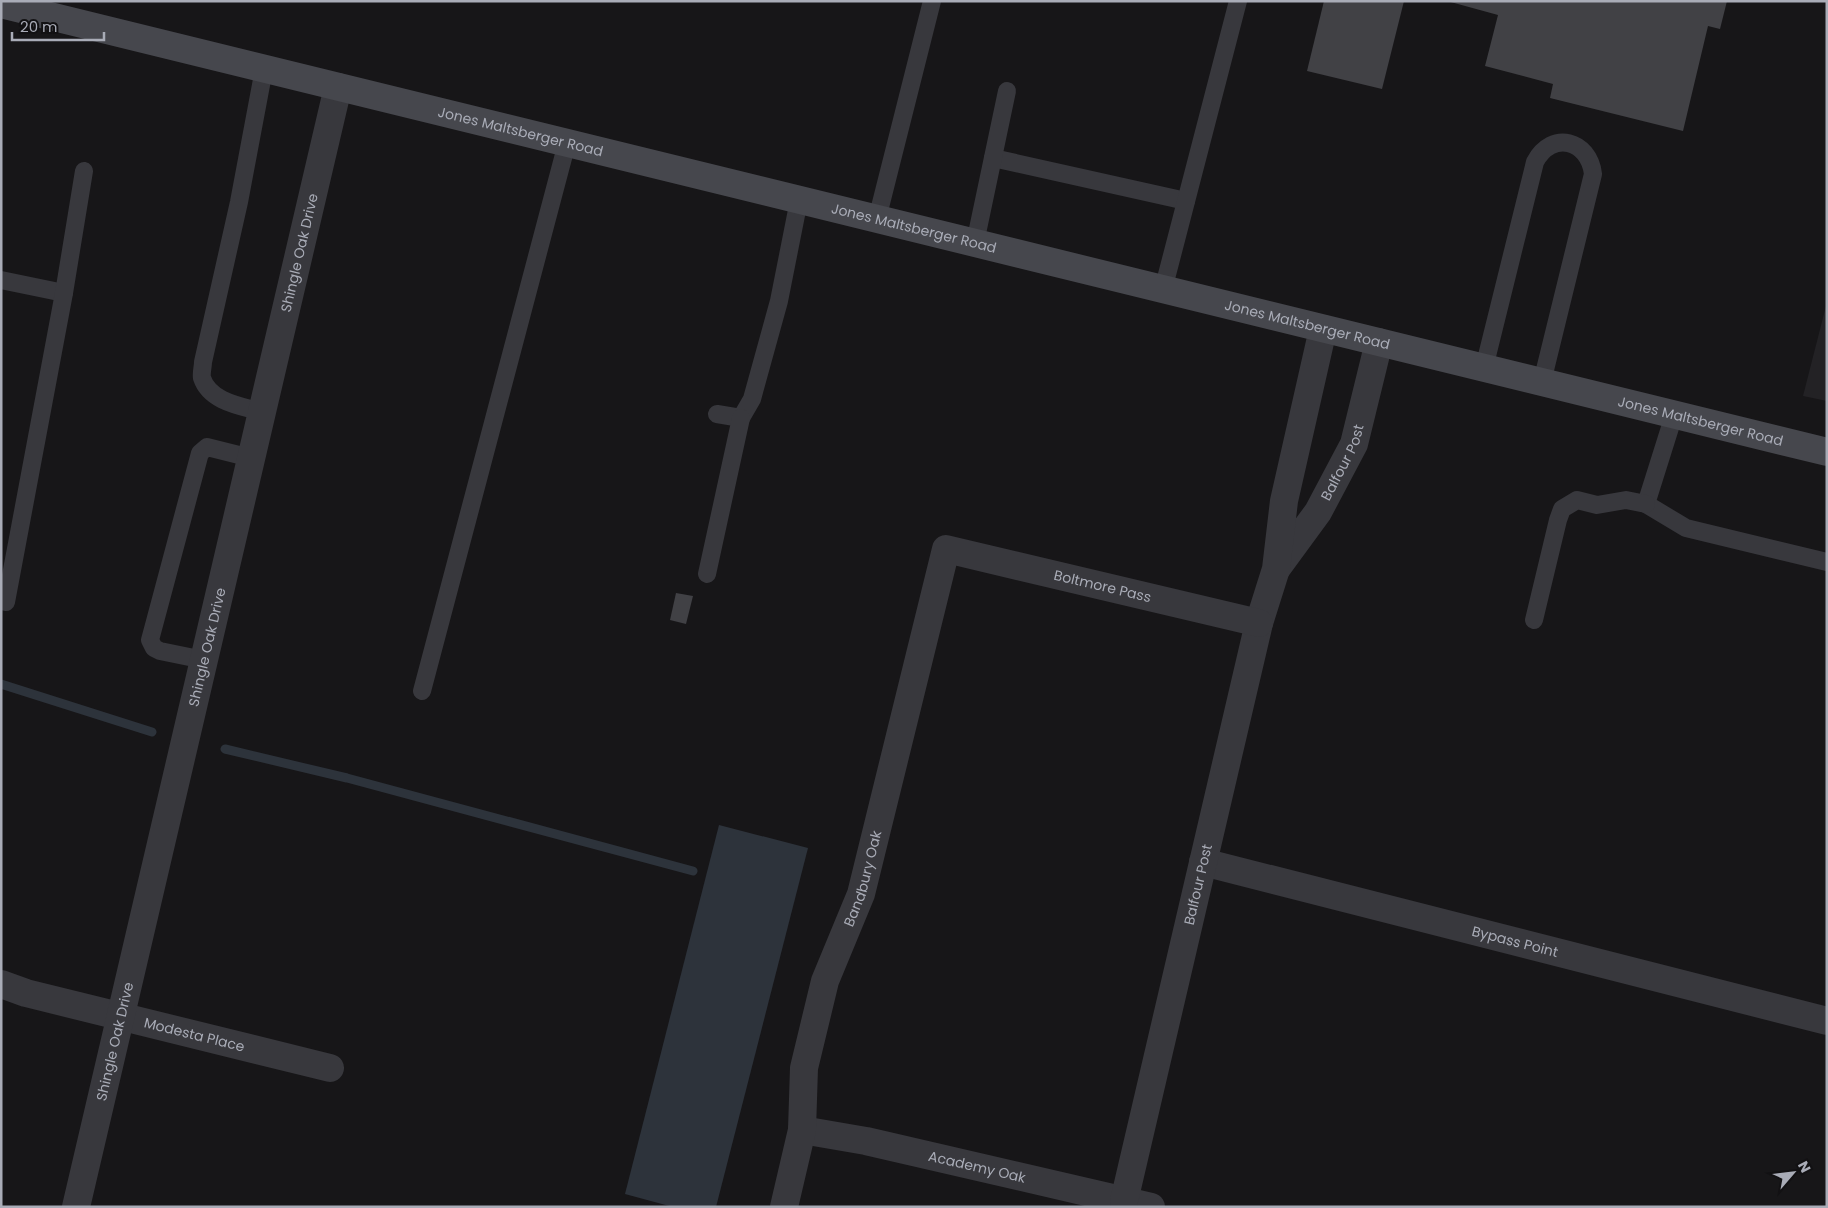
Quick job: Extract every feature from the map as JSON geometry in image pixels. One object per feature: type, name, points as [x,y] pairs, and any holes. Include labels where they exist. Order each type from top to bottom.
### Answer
[{"type":"main road","name":"Jones Maltsberger Road","points":[[1,4],[1827,452]]},
{"type":"street","name":"Shingle Oak Drive","points":[[76,1207],[338,87]]},
{"type":"street","name":"Balfour Post","points":[[1124,1201],[1259,623],[1276,569],[1284,501],[1323,329]]},
{"type":"street","name":"Balfour Post","points":[[1276,569],[1318,512],[1354,444],[1379,342]]},
{"type":"street","name":"Boltmore Pass","points":[[946,549],[1259,623]]},
{"type":"street","name":"Bandbury Oak","points":[[784,1207],[802,1130],[804,1068],[825,980],[861,894],[946,549]]},
{"type":"street","name":"Bypass Point","points":[[1203,862],[1827,1021]]},
{"type":"street","name":"Modesta Place","points":[[1,984],[26,993],[330,1068]]},
{"type":"street","name":"Academy Oak","points":[[802,1130],[866,1141],[1151,1207]]},
{"type":"lane","points":[[877,219],[932,1]]},
{"type":"lane","points":[[1163,290],[1238,1]]},
{"type":"lane","points":[[262,412],[220,399],[208,389],[202,377],[203,362],[239,202],[264,69]]},
{"type":"lane","points":[[975,243],[1007,91]]},
{"type":"lane","points":[[1484,368],[1535,162],[1547,147],[1555,143],[1565,142],[1582,149],[1592,164],[1593,174],[1542,382]]},
{"type":"lane","points":[[422,691],[567,143]]},
{"type":"lane","points":[[993,158],[1186,201]]},
{"type":"lane","points":[[1,601],[6,602],[64,293],[84,171]]},
{"type":"lane","points":[[707,574],[741,418],[752,399],[779,301],[799,200]]},
{"type":"lane","points":[[1,280],[64,293]]},
{"type":"lane","points":[[716,414],[741,418]]},
{"type":"lane","points":[[1646,504],[1674,415]]},
{"type":"lane","points":[[204,660],[160,651],[154,648],[150,640],[200,453],[207,447],[251,458]]},
{"type":"lane","points":[[1534,620],[1558,520],[1562,509],[1577,500],[1597,505],[1626,500],[1646,504],[1686,528],[1827,562]]},
{"type":"shaded area","points":[[1827,302],[1827,401],[1803,396]]},
{"type":"shaded area","points":[[719,825],[808,848],[716,1207],[673,1207],[625,1194]]},
{"type":"building","points":[[1324,1],[1404,1],[1382,89],[1307,71]]},
{"type":"building","points":[[1447,1],[1727,1],[1720,29],[1708,26],[1683,131],[1550,98],[1553,84],[1485,66],[1498,15]]},
{"type":"building","points":[[676,593],[693,596],[686,624],[670,620]]},
{"type":"waterway","points":[[1,684],[152,732]]},
{"type":"waterway","points":[[225,749],[347,778],[693,871]]}]
